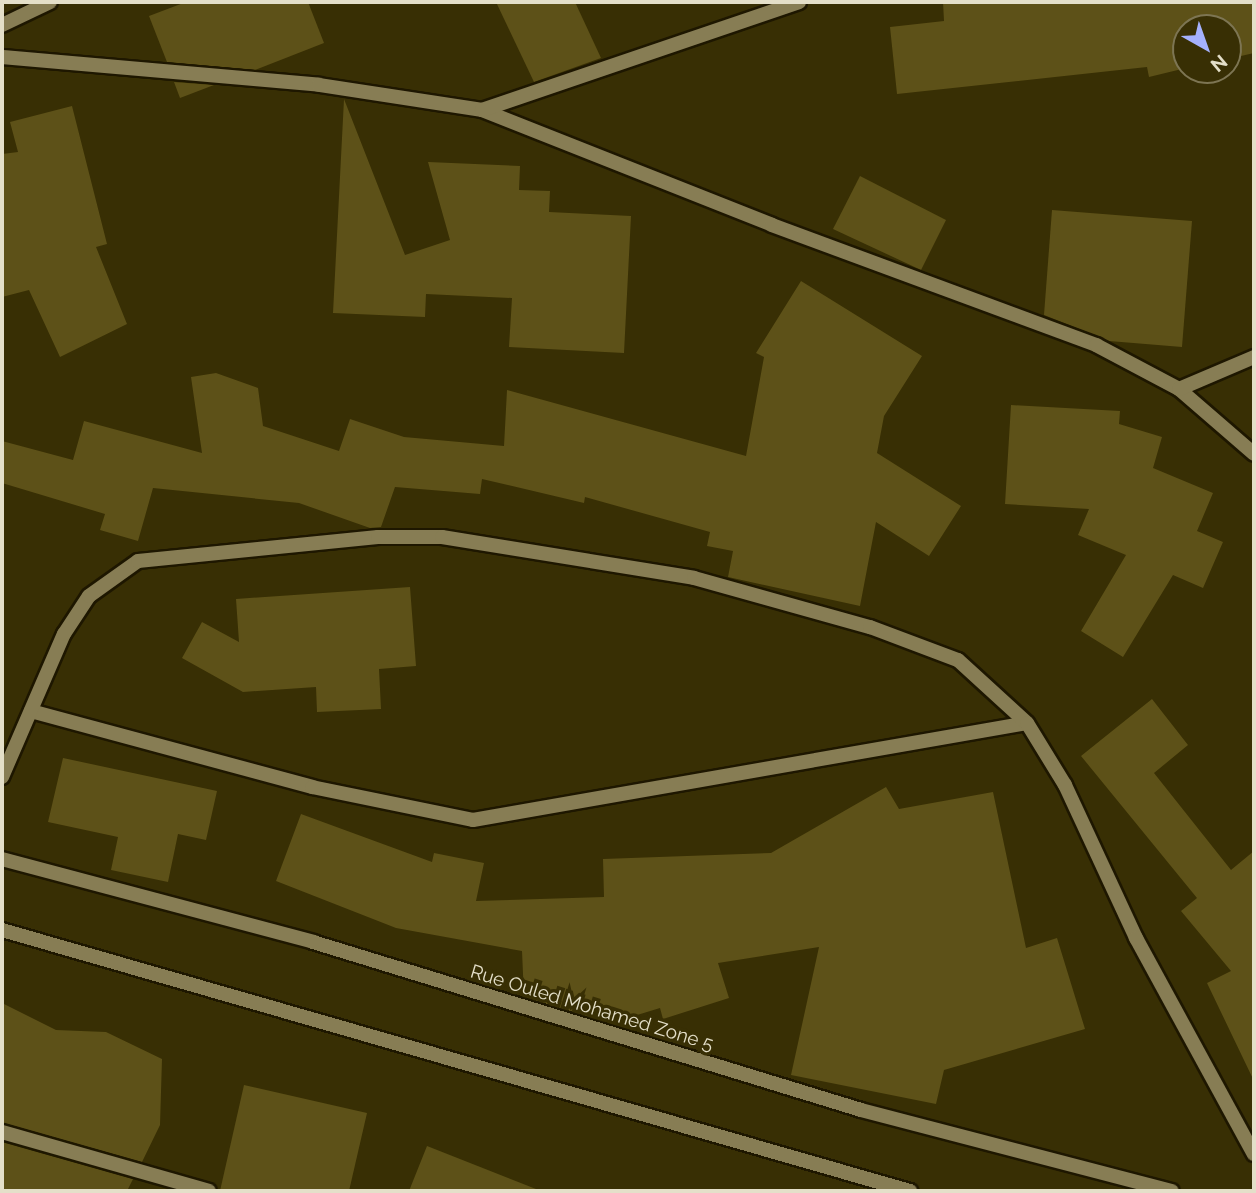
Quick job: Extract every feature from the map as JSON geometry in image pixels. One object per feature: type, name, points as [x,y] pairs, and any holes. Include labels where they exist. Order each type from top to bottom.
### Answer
[{"type":"street","points":[[2,25],[50,2]]},
{"type":"street","points":[[482,110],[799,2]]},
{"type":"street","points":[[2,57],[319,85],[482,110],[772,225],[1096,345],[1179,389],[1254,454]]},
{"type":"street","points":[[1179,389],[1254,357]]},
{"type":"street","points":[[2,777],[64,634],[89,596],[138,561],[378,537],[442,537],[694,578],[870,627],[958,660],[1027,723],[1065,785],[1136,938],[1254,1153]]},
{"type":"street","points":[[31,711],[312,787],[473,820],[1027,723]]},
{"type":"street","name":"Rue Ouled Mohamed Zone 5","points":[[2,859],[313,942],[862,1110],[1172,1191]]},
{"type":"street","points":[[2,930],[910,1191]]},
{"type":"street","points":[[2,1132],[209,1191]]},
{"type":"building","points":[[186,2],[308,2],[324,43],[255,70],[167,62],[149,16]]},
{"type":"building","points":[[496,2],[575,2],[601,58],[534,82]]},
{"type":"building","points":[[943,2],[1254,2],[1254,53],[1242,56],[1242,14],[1172,14],[1172,71],[1149,77],[1147,67],[897,94],[890,27],[944,21]]},
{"type":"building","points":[[174,82],[214,85],[180,98]]},
{"type":"building","points":[[344,99],[405,255],[450,240],[428,162],[520,166],[519,190],[550,191],[549,212],[631,216],[624,353],[509,347],[512,298],[426,294],[425,317],[333,313]]},
{"type":"building","points":[[72,106],[107,244],[96,247],[127,324],[60,357],[29,290],[2,297],[2,154],[18,152],[10,122]]},
{"type":"building","points":[[860,176],[946,220],[921,270],[833,229]]},
{"type":"building","points":[[1052,210],[1192,221],[1182,347],[1109,341],[1044,315]]},
{"type":"building","points":[[801,281],[922,356],[884,416],[877,453],[961,506],[929,556],[876,522],[860,606],[728,577],[733,551],[707,546],[710,532],[585,497],[584,503],[482,479],[480,494],[395,487],[381,527],[370,528],[299,503],[153,488],[138,541],[100,530],[105,514],[2,483],[2,441],[73,460],[84,421],[202,453],[191,377],[216,373],[258,388],[263,426],[339,451],[350,419],[404,437],[504,446],[507,390],[746,456],[764,357],[756,353]]},
{"type":"building","points":[[1011,405],[1120,411],[1119,424],[1162,437],[1153,468],[1213,493],[1197,531],[1223,542],[1203,588],[1173,575],[1123,657],[1081,631],[1126,555],[1078,535],[1089,509],[1005,504]]},
{"type":"building","points":[[410,587],[416,666],[379,669],[381,709],[317,712],[316,687],[243,692],[182,658],[202,622],[239,642],[236,599]]},
{"type":"building","points":[[1152,699],[1188,745],[1154,773],[1231,870],[1254,851],[1254,1081],[1207,983],[1231,971],[1181,911],[1197,898],[1081,756]]},
{"type":"building","points":[[63,758],[217,791],[206,840],[178,834],[168,882],[111,870],[118,837],[48,822]]},
{"type":"building","points":[[886,787],[899,809],[993,792],[1026,948],[1057,938],[1085,1029],[944,1070],[936,1104],[791,1075],[819,947],[718,963],[729,998],[663,1019],[660,1008],[611,1023],[605,1016],[589,1017],[524,997],[522,951],[396,928],[276,881],[301,814],[432,862],[434,853],[484,863],[476,901],[604,897],[603,859],[771,853]]},
{"type":"building","points":[[2,1003],[56,1030],[106,1032],[162,1059],[160,1125],[142,1162],[2,1123]]},
{"type":"building","points":[[244,1085],[367,1113],[349,1191],[220,1191]]},
{"type":"building","points":[[2,1142],[133,1179],[127,1191],[2,1191]]},
{"type":"building","points":[[427,1146],[536,1189],[409,1191]]}]
